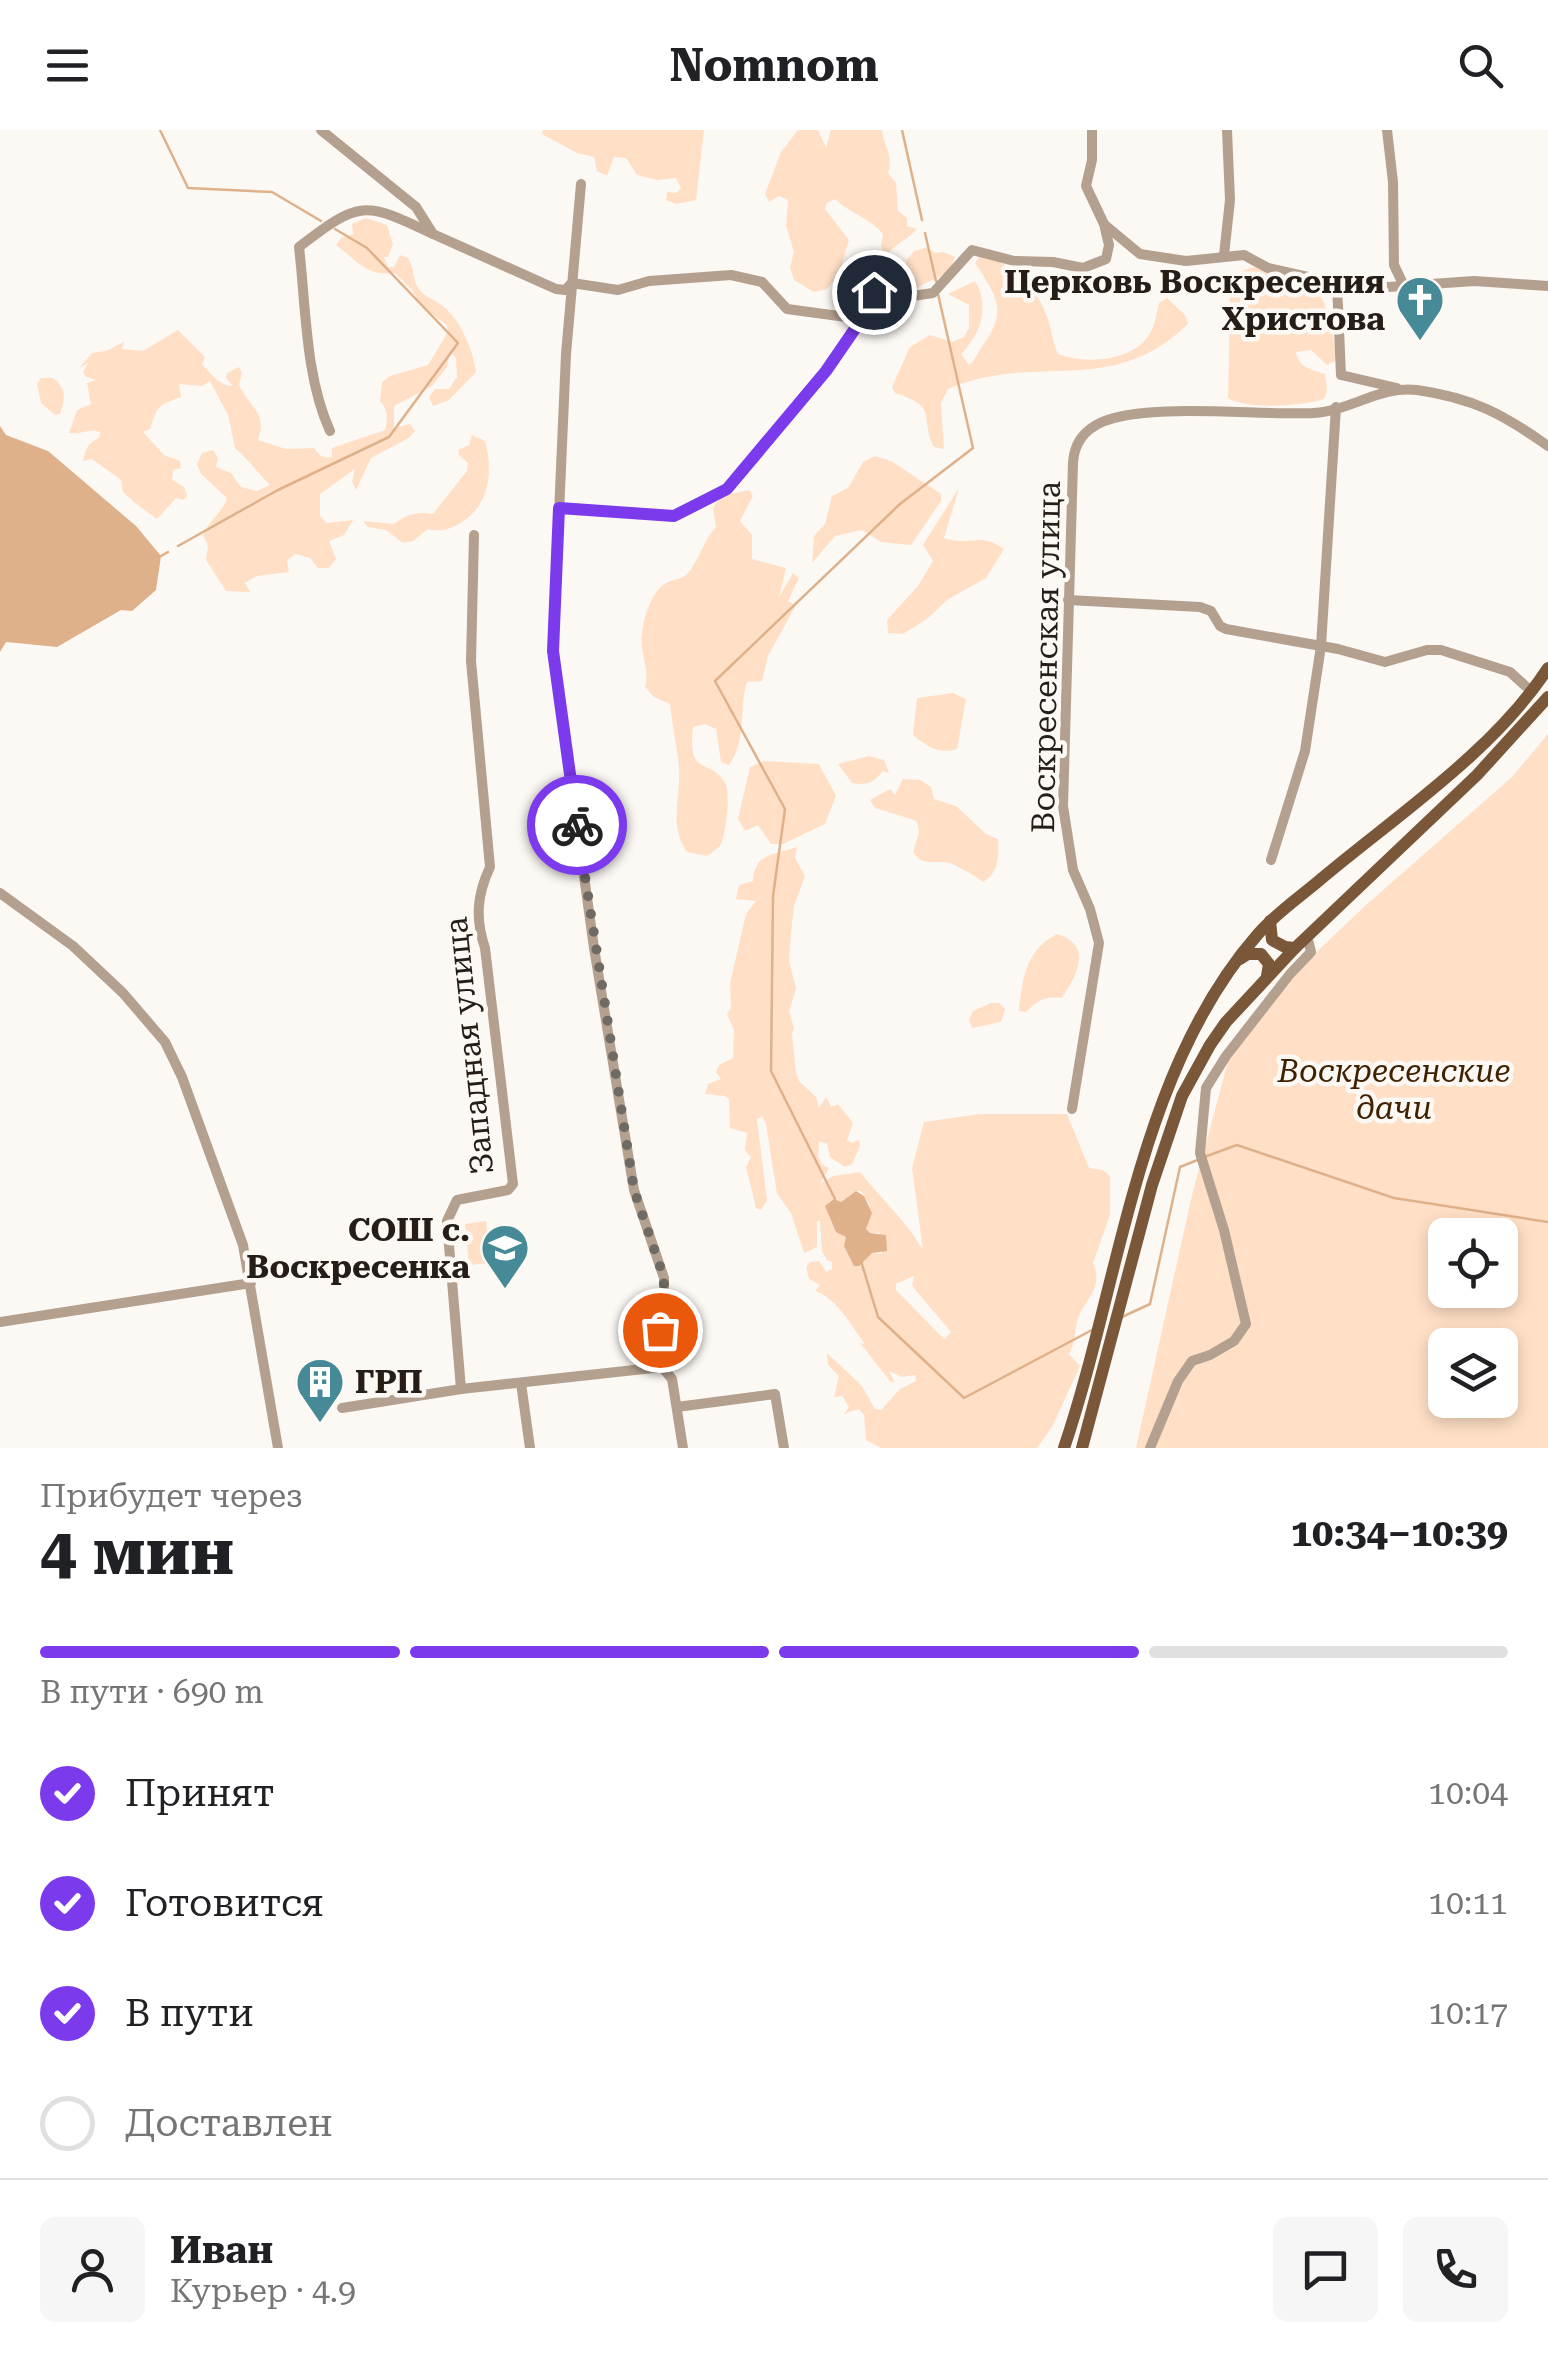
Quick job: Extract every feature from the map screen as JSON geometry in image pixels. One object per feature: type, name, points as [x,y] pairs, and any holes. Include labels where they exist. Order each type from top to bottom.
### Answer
[{"type":"main road","points":[[1064,1448],[1092,1359],[1137,1179],[1168,1088],[1206,1010],[1238,960],[1270,921],[1482,745],[1548,668]]},
{"type":"main road","points":[[1082,1448],[1152,1185],[1182,1096],[1218,1033],[1308,936],[1477,775],[1548,697]]},
{"type":"main road","points":[[1270,921],[1272,940],[1296,948]]},
{"type":"main road","points":[[1238,960],[1248,954],[1261,954],[1269,964],[1266,979]]},
{"type":"street","points":[[320,130],[416,207],[434,234]]},
{"type":"street","points":[[559,508],[674,516],[727,489],[826,371],[861,320],[874,292],[906,297],[933,293],[972,250],[1014,262],[1052,262],[1082,268],[1106,260],[1109,245],[1104,224],[1086,186],[1092,160],[1092,130]]},
{"type":"street","points":[[1224,255],[1230,200],[1227,130]]},
{"type":"street","points":[[1387,130],[1393,182],[1394,266],[1404,286]]},
{"type":"street","points":[[580,184],[553,651],[599,980],[634,1190],[664,1278],[659,1349],[662,1368],[672,1380],[683,1448]]},
{"type":"street","points":[[330,431],[322,414],[312,360],[299,246],[340,214],[380,211],[556,289],[566,290],[572,283]]},
{"type":"street","points":[[1104,224],[1140,254],[1186,261],[1244,255],[1268,268],[1337,284],[1374,288],[1474,281],[1548,286]]},
{"type":"street","points":[[572,283],[618,290],[648,282],[731,275],[762,282],[786,309],[861,320]]},
{"type":"street","points":[[1337,284],[1341,374],[1470,402],[1502,414],[1548,446]]},
{"type":"street","points":[[1271,860],[1305,751],[1321,646],[1336,407],[1398,389]]},
{"type":"street","name":"Воскресенская улица","points":[[1072,1109],[1099,942],[1073,870],[1063,806],[1074,450],[1080,439],[1106,420],[1156,414],[1319,413],[1336,407]]},
{"type":"street","name":"Западная улица","points":[[461,1389],[447,1221],[457,1200],[508,1190],[512,1184],[484,948],[477,918],[490,867],[470,661],[474,535]]},
{"type":"street","points":[[1068,600],[1200,607],[1211,610],[1226,629],[1385,662],[1440,650],[1510,672],[1531,691]]},
{"type":"street","points":[[0,893],[73,946],[122,993],[164,1042],[182,1077],[243,1245],[278,1448]]},
{"type":"street","points":[[1150,1448],[1178,1381],[1192,1360],[1234,1341],[1246,1324],[1224,1230],[1200,1152],[1206,1088],[1226,1056],[1311,952],[1308,936]]},
{"type":"street","points":[[0,1322],[251,1283]]},
{"type":"street","points":[[342,1408],[461,1389],[662,1368]]},
{"type":"street","points":[[521,1383],[530,1448]]},
{"type":"street","points":[[677,1407],[775,1394],[784,1448]]},
{"type":"green space","points":[[543,130],[704,130],[696,200],[676,204],[666,200],[667,192],[676,193],[681,188],[676,178],[657,180],[637,175],[626,158],[614,157],[607,176],[597,171],[594,157],[577,153],[542,134]]},
{"type":"green space","points":[[798,130],[818,130],[826,148],[831,130],[882,130],[889,156],[888,173],[896,183],[898,211],[907,218],[907,226],[917,229],[885,257],[881,246],[883,234],[878,229],[835,199],[827,203],[825,209],[849,240],[839,274],[827,289],[814,292],[794,280],[790,267],[794,252],[786,226],[788,200],[779,196],[769,202],[765,194],[781,152]]},
{"type":"green space","points":[[366,218],[387,225],[393,244],[388,257],[384,257],[388,267],[394,267],[400,255],[408,258],[418,288],[456,320],[469,345],[476,372],[449,400],[433,406],[429,397],[435,389],[449,389],[457,377],[456,358],[450,351],[447,367],[432,386],[394,406],[394,428],[410,424],[415,431],[409,438],[371,458],[356,490],[352,482],[355,469],[320,494],[320,516],[327,523],[353,520],[344,535],[329,541],[336,559],[329,568],[318,568],[310,558],[295,554],[287,561],[289,572],[257,576],[245,583],[250,592],[226,591],[206,560],[208,546],[203,535],[227,498],[201,474],[197,464],[202,453],[213,450],[218,458],[216,467],[231,473],[241,487],[257,491],[270,485],[235,448],[228,415],[210,381],[202,386],[179,384],[181,397],[160,407],[150,429],[143,432],[164,455],[180,461],[181,468],[173,470],[172,480],[184,487],[187,496],[183,500],[176,498],[157,519],[123,492],[121,480],[92,459],[83,461],[100,432],[69,433],[77,410],[91,404],[87,383],[96,380],[83,372],[88,363],[79,368],[92,353],[124,342],[122,349],[143,351],[178,330],[205,357],[202,364],[220,382],[233,386],[226,378],[227,373],[239,367],[239,385],[261,423],[258,440],[286,449],[314,448],[322,456],[332,457],[332,448],[385,430],[387,415],[380,401],[382,382],[428,365],[448,332],[447,325],[422,307],[395,273],[369,270],[336,245],[341,238],[353,234],[352,224]]},
{"type":"green space","points":[[928,247],[934,253],[955,257],[949,272],[914,289],[904,285],[908,274],[906,261],[914,251]]},
{"type":"green space","points":[[980,255],[1000,262],[1028,285],[1042,304],[1058,354],[1097,360],[1137,348],[1153,327],[1159,303],[1167,298],[1185,315],[1188,324],[1159,347],[1102,368],[1012,373],[948,389],[941,403],[944,449],[934,447],[923,409],[895,393],[892,387],[910,347],[930,335],[952,342],[964,337],[969,328],[969,305],[948,294],[975,281],[982,300],[981,319],[974,338],[961,354],[969,365],[975,358],[991,333],[997,312],[993,293],[975,263]]},
{"type":"green space","points":[[1255,267],[1308,281],[1320,295],[1332,330],[1335,361],[1327,365],[1311,350],[1296,352],[1303,364],[1325,374],[1324,399],[1275,406],[1228,398],[1230,293],[1238,276]]},
{"type":"green space","points":[[41,378],[53,378],[61,386],[64,398],[60,414],[55,415],[41,403],[37,384]]},
{"type":"green space","points":[[472,435],[485,441],[489,463],[484,495],[473,513],[452,527],[428,529],[413,541],[403,543],[386,530],[368,527],[363,521],[394,524],[412,514],[433,514],[467,471],[468,463],[458,450],[469,445]]},
{"type":"green space","points":[[875,456],[891,461],[941,494],[941,501],[911,545],[881,542],[862,530],[835,536],[812,563],[814,536],[825,524],[832,496],[848,488],[863,462]]},
{"type":"green space","points":[[959,488],[944,538],[988,541],[1004,549],[986,578],[947,600],[903,634],[888,633],[887,620],[918,586],[933,561],[923,545]]},
{"type":"green space","points":[[749,490],[753,496],[740,521],[752,535],[752,559],[786,568],[779,597],[793,573],[799,578],[788,601],[796,605],[768,656],[762,681],[747,682],[739,745],[729,765],[721,762],[716,729],[705,724],[693,727],[697,761],[719,775],[728,796],[722,841],[707,856],[687,852],[678,832],[679,767],[670,704],[654,697],[645,687],[642,633],[656,592],[687,574],[716,527],[713,508],[721,496]]},
{"type":"green space","points":[[953,693],[966,699],[957,749],[939,750],[913,735],[917,698]]},
{"type":"green space","name":"Воскресенские дачи","points":[[1548,734],[1548,1448],[1136,1448],[1192,1195],[1230,1054],[1271,995],[1366,905],[1512,777]]},
{"type":"green space","points":[[869,756],[884,760],[889,773],[883,771],[866,783],[852,783],[838,764]]},
{"type":"green space","points":[[764,761],[819,764],[836,796],[825,824],[783,844],[771,844],[758,825],[745,831],[738,819],[750,767]]},
{"type":"green space","points":[[903,779],[920,780],[931,787],[934,799],[956,806],[986,834],[998,839],[997,863],[988,878],[983,882],[952,864],[922,860],[913,852],[919,832],[917,821],[875,808],[870,800],[890,789],[895,795]]},
{"type":"green space","points":[[797,847],[795,858],[805,876],[794,906],[789,960],[796,989],[789,1011],[794,1028],[796,1073],[816,1097],[819,1108],[826,1097],[831,1107],[838,1104],[853,1123],[847,1140],[859,1140],[860,1146],[852,1164],[845,1167],[830,1157],[827,1144],[819,1141],[818,1156],[822,1165],[829,1168],[820,1184],[833,1176],[860,1172],[923,1250],[912,1168],[924,1122],[980,1114],[1067,1114],[1089,1168],[1103,1170],[1110,1176],[1110,1215],[1093,1263],[1095,1287],[1080,1314],[1069,1354],[1080,1366],[1052,1427],[1037,1448],[881,1448],[866,1440],[864,1415],[859,1409],[844,1414],[849,1407],[842,1396],[834,1397],[839,1376],[828,1365],[827,1353],[862,1386],[875,1409],[881,1410],[900,1389],[916,1381],[915,1375],[902,1377],[889,1371],[895,1383],[890,1381],[860,1343],[865,1344],[843,1313],[815,1291],[820,1285],[809,1279],[806,1267],[819,1261],[826,1272],[832,1269],[832,1262],[822,1251],[820,1221],[817,1247],[804,1253],[791,1213],[777,1194],[762,1116],[757,1120],[767,1200],[761,1210],[756,1208],[746,1167],[751,1157],[745,1150],[747,1133],[730,1128],[729,1099],[705,1094],[708,1084],[721,1079],[716,1072],[719,1065],[733,1058],[734,1030],[727,1014],[731,1008],[730,983],[746,914],[756,901],[736,899],[739,885],[753,881],[761,860]],"holes":[[[861,1191],[870,1205],[866,1229],[880,1233],[882,1254],[864,1257],[848,1241],[834,1199],[841,1202]],[[914,1276],[912,1286],[951,1332],[944,1339],[896,1290],[896,1284]]]},
{"type":"green space","points":[[1057,934],[1075,945],[1079,953],[1073,979],[1062,998],[1046,998],[1026,1012],[1019,1011],[1024,977],[1032,957]]},
{"type":"green space","points":[[999,1003],[1005,1009],[1001,1022],[972,1028],[969,1019],[973,1011]]},
{"type":"green space","points":[[486,1221],[490,1263],[469,1265],[465,1224]]},
{"type":"shaded area","points":[[0,426],[6,435],[48,451],[136,526],[161,556],[156,590],[132,611],[121,610],[57,647],[6,642],[0,652]]},
{"type":"shaded area","points":[[856,1191],[864,1196],[872,1213],[866,1229],[886,1235],[887,1251],[872,1253],[859,1266],[854,1266],[844,1246],[846,1237],[836,1232],[825,1206],[834,1199],[841,1202]]},
{"type":"waterway","points":[[160,130],[188,188],[272,192],[321,221]]},
{"type":"waterway","points":[[902,130],[922,220]]},
{"type":"waterway","points":[[178,546],[278,490],[389,437],[458,343],[367,248],[335,229]]},
{"type":"waterway","points":[[925,233],[936,281]]},
{"type":"waterway","points":[[835,1199],[771,1071],[773,896],[785,809],[715,681],[900,504],[973,448],[938,294]]},
{"type":"waterway","points":[[161,556],[168,552]]},
{"type":"waterway","points":[[1207,1156],[1237,1145],[1394,1198],[1548,1222]]},
{"type":"waterway","points":[[1122,1317],[1150,1304],[1180,1167],[1200,1159]]},
{"type":"waterway","points":[[861,1261],[878,1317],[964,1398],[1092,1330]]},
{"type":"way so far","points":[[577,825],[634,1190],[664,1278],[660,1330]]},
{"type":"place","name":"Церковь Воскресения Христова","points":[[1420,342]]},
{"type":"place","name":"СОШ с. Воскресенка","points":[[505,1290]]},
{"type":"place","name":"ГРП","points":[[320,1424]]},
{"type":"route","points":[[577,825],[553,651],[559,508],[674,516],[727,489],[826,371],[861,320],[874,292]]}]
